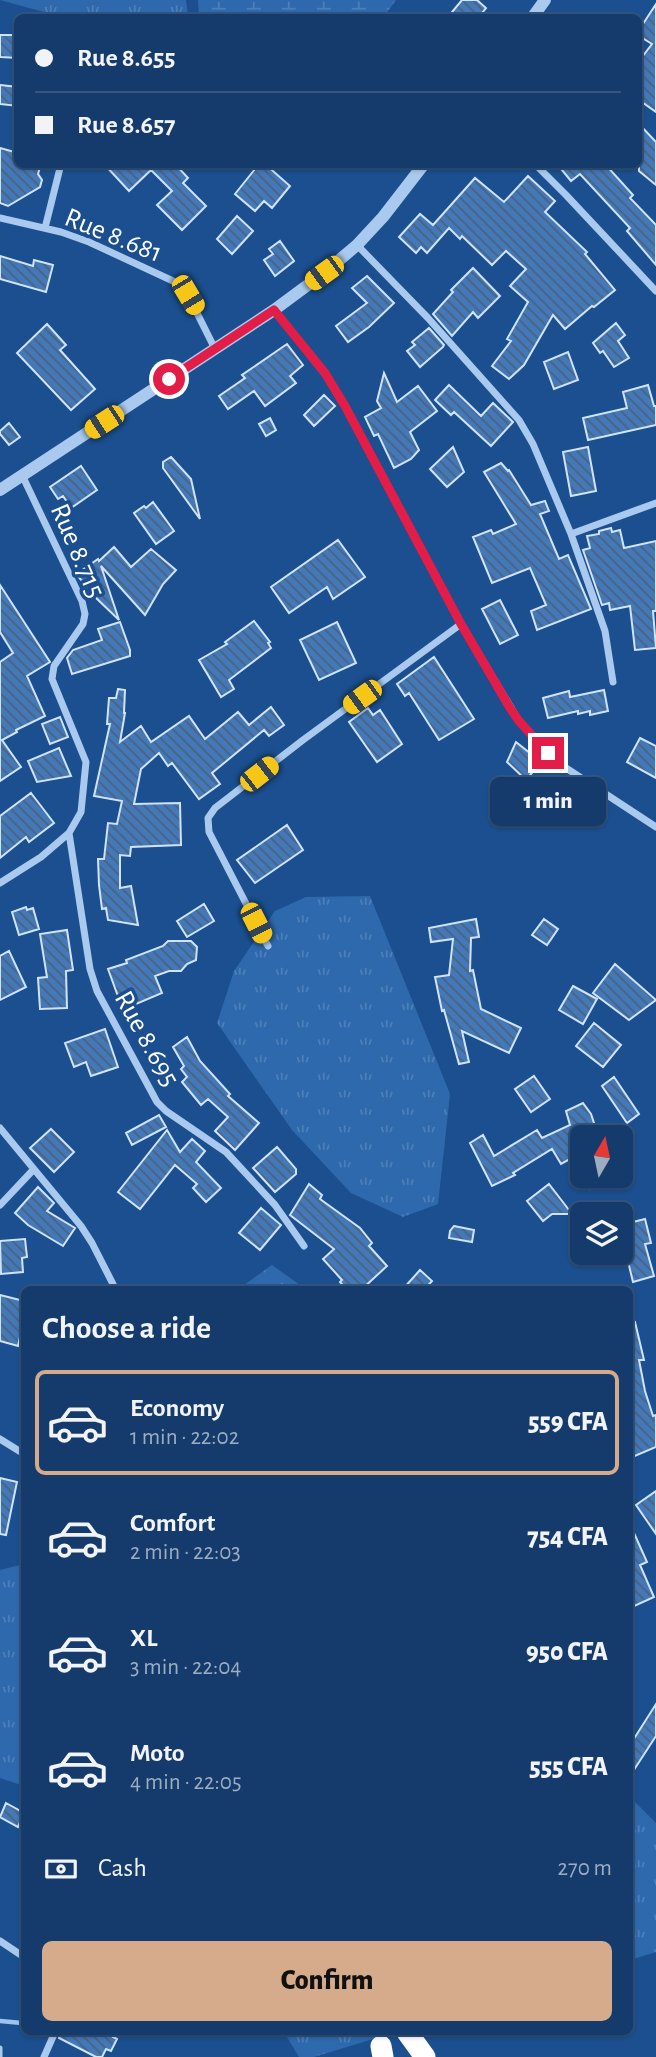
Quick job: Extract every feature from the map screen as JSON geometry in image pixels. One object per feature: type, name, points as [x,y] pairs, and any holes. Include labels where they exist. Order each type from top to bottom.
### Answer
[{"type":"highway","points":[[406,2035],[413,2057]]},
{"type":"highway","points":[[407,2035],[425,2057]]},
{"type":"street","points":[[45,228],[60,168]]},
{"type":"street","points":[[0,490],[274,310],[324,273],[357,245],[383,217],[421,168]]},
{"type":"street","points":[[539,168],[656,291]]},
{"type":"street","name":"Rue 8.681","points":[[0,218],[61,232],[89,242],[173,281],[188,295],[215,349]]},
{"type":"street","points":[[357,245],[428,318],[519,420],[533,444],[571,534],[605,631],[613,682]]},
{"type":"street","points":[[274,310],[325,373],[345,406],[461,624],[510,708],[540,745],[566,768],[656,827]]},
{"type":"street","name":"Rue 8.715","points":[[0,883],[41,857],[69,833],[81,812],[86,762],[52,679],[54,666],[83,624],[85,614],[82,601],[22,475]]},
{"type":"street","points":[[571,534],[656,503]]},
{"type":"street","points":[[268,946],[209,832],[208,818],[215,808],[303,740],[461,624]]},
{"type":"street","name":"Rue 8.695","points":[[69,833],[90,969],[97,990],[145,1082],[166,1111],[226,1152],[275,1205],[304,1246]]},
{"type":"street","points":[[0,1128],[81,1226],[93,1243],[114,1286]]},
{"type":"street","points":[[0,1205],[34,1169]]},
{"type":"street","points":[[0,1439],[21,1452]]},
{"type":"street","points":[[0,1941],[21,1955]]},
{"type":"street","points":[[44,2057],[54,2035]]},
{"type":"lane","points":[[0,2048],[0,2057]]},
{"type":"green space","points":[[0,0],[186,0],[188,14],[51,14]]},
{"type":"green space","points":[[198,0],[396,0],[386,14],[199,14]]},
{"type":"green space","points":[[370,896],[450,1094],[438,1204],[403,1217],[351,1193],[292,1130],[217,1023],[234,971],[275,911],[306,897]]},
{"type":"green space","points":[[272,1265],[301,1286],[243,1286]]},
{"type":"green space","points":[[21,1565],[21,1785],[0,1778],[0,1570]]},
{"type":"green space","points":[[633,1800],[656,1823],[656,1952],[633,1959]]},
{"type":"green space","points":[[286,2035],[386,2035],[314,2057],[299,2057]]},
{"type":"building","points":[[462,0],[477,0],[486,8],[481,14],[450,14]]},
{"type":"building","points":[[656,4],[656,112],[642,102],[642,57],[652,44],[642,38],[642,25]]},
{"type":"building","points":[[0,35],[14,35],[14,58],[0,57]]},
{"type":"building","points":[[0,85],[14,87],[14,106],[0,104]]},
{"type":"building","points":[[642,127],[656,142],[656,185],[639,171],[639,168],[642,168]]},
{"type":"building","points":[[0,148],[14,152],[14,168],[40,168],[38,174],[42,180],[40,187],[8,206],[0,203]]},
{"type":"building","points":[[108,168],[179,168],[188,178],[183,183],[206,206],[182,230],[157,205],[172,191],[151,170],[129,191]]},
{"type":"building","points":[[256,168],[270,168],[290,186],[272,208],[264,201],[255,211],[235,194]]},
{"type":"building","points":[[560,168],[609,168],[633,195],[630,198],[656,225],[656,265],[627,231],[630,228],[580,174],[571,181]]},
{"type":"building","points":[[528,176],[555,201],[545,212],[587,252],[585,254],[615,290],[565,329],[553,315],[524,365],[509,379],[492,366],[511,341],[507,339],[528,302],[510,286],[526,269],[506,251],[492,265],[462,236],[460,239],[449,228],[427,253],[421,247],[416,253],[399,237],[420,214],[433,225],[475,178],[504,202]]},
{"type":"building","points":[[237,216],[253,231],[232,254],[217,239]]},
{"type":"building","points":[[280,241],[294,261],[275,276],[264,260],[273,254],[269,249]]},
{"type":"building","points":[[0,256],[33,266],[34,260],[53,265],[46,292],[0,279]]},
{"type":"building","points":[[473,268],[500,296],[478,318],[473,312],[452,336],[433,314],[453,292],[451,290]]},
{"type":"building","points":[[367,276],[394,303],[369,327],[348,342],[336,326],[367,303],[352,288]]},
{"type":"building","points":[[616,323],[625,335],[618,341],[629,358],[614,367],[603,351],[600,353],[593,343]]},
{"type":"building","points":[[47,324],[66,345],[60,350],[95,389],[71,410],[17,353]]},
{"type":"building","points":[[429,328],[444,345],[420,367],[407,351],[415,345],[412,342]]},
{"type":"building","points":[[287,344],[303,365],[290,376],[296,383],[265,406],[254,391],[228,409],[219,396],[245,378],[242,375]]},
{"type":"building","points":[[568,352],[578,380],[554,389],[544,362]]},
{"type":"building","points":[[384,373],[397,402],[418,386],[437,411],[410,432],[419,450],[411,459],[394,468],[378,434],[374,436],[365,417],[381,408],[377,401]]},
{"type":"building","points":[[449,385],[481,416],[493,403],[513,422],[491,446],[454,412],[451,415],[435,400]]},
{"type":"building","points":[[648,385],[656,406],[656,425],[588,440],[583,418],[627,408],[623,392]]},
{"type":"building","points":[[324,395],[335,406],[314,426],[304,415]]},
{"type":"building","points":[[270,418],[276,430],[266,436],[259,424]]},
{"type":"building","points":[[9,423],[20,437],[9,445],[0,431]]},
{"type":"building","points":[[453,447],[464,472],[447,487],[430,469]]},
{"type":"building","points":[[588,447],[596,491],[571,496],[563,452]]},
{"type":"building","points":[[171,457],[191,479],[200,519],[163,468],[163,462]]},
{"type":"building","points":[[501,463],[509,470],[531,505],[545,501],[549,511],[540,514],[559,559],[568,555],[591,609],[537,630],[531,611],[546,605],[530,568],[492,583],[473,537],[491,530],[493,534],[516,524],[484,472]]},
{"type":"building","points":[[81,466],[97,490],[71,508],[63,496],[58,499],[50,487]]},
{"type":"building","points":[[153,502],[174,531],[156,544],[134,513]]},
{"type":"building","points":[[611,528],[612,532],[620,530],[624,548],[656,541],[656,611],[653,611],[656,648],[635,650],[630,606],[610,610],[609,603],[602,605],[583,550],[590,548],[587,536]]},
{"type":"building","points":[[338,540],[365,577],[333,599],[327,587],[289,613],[271,587]]},
{"type":"building","points":[[114,547],[131,567],[151,549],[176,570],[163,584],[145,615],[101,566],[119,620],[78,576]]},
{"type":"building","points":[[0,585],[50,662],[27,676],[45,716],[2,740],[21,767],[0,781],[0,662],[13,653],[0,632]]},
{"type":"building","points":[[500,600],[518,635],[500,644],[482,609]]},
{"type":"building","points":[[254,621],[270,642],[268,643],[271,648],[229,680],[234,689],[221,697],[199,660],[227,644],[225,642]]},
{"type":"building","points":[[120,622],[130,656],[72,674],[67,658],[73,650],[102,640],[98,629]]},
{"type":"building","points":[[337,622],[356,663],[319,680],[300,640]]},
{"type":"building","points":[[434,657],[474,719],[439,740],[409,693],[405,696],[397,684]]},
{"type":"building","points":[[118,689],[125,690],[125,713],[120,742],[141,726],[151,742],[189,716],[205,739],[238,712],[249,725],[271,707],[284,725],[269,736],[264,730],[212,773],[220,784],[199,799],[172,763],[168,766],[159,753],[141,769],[134,804],[180,803],[181,845],[131,847],[130,856],[120,855],[120,888],[131,886],[138,925],[108,920],[106,908],[102,909],[99,885],[98,859],[104,859],[108,823],[117,824],[122,801],[94,796],[110,724],[107,724],[109,698],[116,698]]},
{"type":"building","points":[[604,690],[608,711],[590,715],[590,711],[578,714],[578,711],[548,718],[543,698],[569,691],[570,697]]},
{"type":"building","points":[[368,708],[373,715],[380,710],[402,744],[377,762],[349,722]]},
{"type":"building","points":[[60,717],[68,737],[50,744],[42,724]]},
{"type":"building","points":[[640,738],[656,746],[656,778],[627,762]]},
{"type":"building","points":[[516,742],[541,762],[526,780],[507,762]]},
{"type":"building","points":[[59,748],[71,776],[37,782],[28,761]]},
{"type":"building","points":[[31,793],[54,823],[29,842],[26,837],[0,858],[0,816]]},
{"type":"building","points":[[287,825],[303,850],[255,883],[237,860]]},
{"type":"building","points":[[204,904],[214,921],[187,937],[177,921]]},
{"type":"building","points":[[26,907],[27,910],[33,908],[39,929],[19,935],[12,912]]},
{"type":"building","points":[[476,919],[479,937],[471,938],[470,971],[473,970],[481,1009],[521,1028],[509,1053],[462,1031],[469,1062],[459,1064],[444,1010],[442,1011],[435,977],[449,975],[453,939],[431,942],[429,928]]},
{"type":"building","points":[[544,919],[558,929],[547,945],[532,935]]},
{"type":"building","points":[[67,930],[73,970],[66,971],[67,1008],[40,1009],[38,978],[47,977],[40,934]]},
{"type":"building","points":[[168,941],[191,941],[197,947],[196,960],[181,971],[169,971],[155,976],[162,993],[129,1007],[125,997],[119,999],[108,969],[127,963],[126,960],[163,946]]},
{"type":"building","points":[[9,951],[26,987],[0,1000],[0,956]]},
{"type":"building","points":[[615,964],[656,1000],[629,1020],[593,993]]},
{"type":"building","points":[[573,986],[597,999],[583,1024],[559,1010]]},
{"type":"building","points":[[594,1023],[621,1045],[603,1067],[576,1046]]},
{"type":"building","points":[[105,1029],[118,1067],[91,1076],[86,1062],[74,1067],[65,1043]]},
{"type":"building","points":[[187,1037],[200,1061],[230,1094],[228,1096],[259,1123],[235,1150],[215,1131],[228,1117],[208,1099],[201,1105],[182,1082],[187,1077],[173,1047]]},
{"type":"building","points":[[534,1076],[550,1099],[531,1112],[515,1089]]},
{"type":"building","points":[[614,1077],[639,1114],[627,1123],[602,1086]]},
{"type":"building","points":[[583,1103],[595,1125],[570,1125],[566,1111]]},
{"type":"building","points":[[159,1115],[166,1127],[132,1145],[126,1133]]},
{"type":"building","points":[[570,1125],[570,1159],[561,1164],[552,1149],[513,1173],[515,1175],[492,1186],[470,1143],[483,1135],[494,1156],[537,1130],[542,1138]]},
{"type":"building","points":[[51,1129],[74,1152],[54,1172],[30,1148]]},
{"type":"building","points":[[167,1130],[180,1152],[192,1139],[205,1151],[196,1162],[221,1188],[206,1202],[193,1188],[197,1184],[175,1165],[140,1209],[118,1192]]},
{"type":"building","points":[[277,1147],[296,1169],[296,1174],[275,1192],[253,1168]]},
{"type":"building","points":[[309,1184],[322,1195],[320,1199],[360,1228],[372,1243],[369,1246],[387,1266],[365,1286],[344,1286],[340,1282],[342,1280],[323,1259],[334,1249],[290,1215]]},
{"type":"building","points":[[549,1184],[570,1214],[552,1214],[543,1221],[527,1201]]},
{"type":"building","points":[[38,1187],[54,1203],[47,1211],[75,1228],[63,1246],[28,1225],[15,1213]]},
{"type":"building","points":[[261,1208],[281,1225],[260,1250],[239,1233]]},
{"type":"building","points":[[645,1219],[651,1243],[645,1244],[654,1276],[633,1282],[629,1265],[633,1265],[633,1222]]},
{"type":"building","points":[[454,1226],[474,1230],[472,1242],[449,1238]]},
{"type":"building","points":[[25,1239],[27,1257],[22,1258],[23,1272],[1,1274],[0,1241]]},
{"type":"building","points":[[420,1270],[432,1281],[428,1286],[406,1286]]},
{"type":"building","points":[[0,1295],[21,1300],[21,1332],[18,1346],[0,1341]]},
{"type":"building","points":[[633,1322],[644,1360],[639,1360],[645,1391],[653,1416],[656,1415],[656,1447],[633,1457]]},
{"type":"building","points":[[0,1478],[17,1482],[6,1535],[0,1534]]},
{"type":"building","points":[[656,1491],[656,1534],[636,1505]]},
{"type":"building","points":[[633,1531],[647,1562],[640,1565],[654,1597],[633,1607]]},
{"type":"building","points":[[656,1704],[656,1736],[633,1771],[633,1740]]},
{"type":"building","points":[[6,1803],[21,1811],[18,1827],[0,1817]]},
{"type":"building","points":[[60,2035],[114,2035],[113,2037],[117,2039],[111,2051],[106,2049],[102,2057],[96,2057],[59,2038]]},
{"type":"waterway","points":[[0,2021],[21,2023]]},
{"type":"route","points":[[169,379],[274,310],[325,373],[461,624],[510,708],[548,753]]}]
